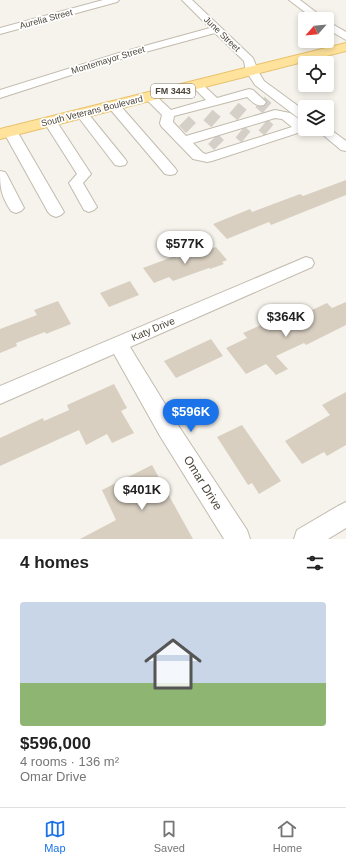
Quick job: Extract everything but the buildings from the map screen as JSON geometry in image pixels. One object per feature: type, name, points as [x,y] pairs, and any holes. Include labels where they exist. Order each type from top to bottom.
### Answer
[{"type":"main road","name":"South Veterans Boulevard","points":[[5,133],[346,47]]},
{"type":"street","name":"Aurelia Street","points":[[0,31],[114,0]]},
{"type":"street","name":"June Street","points":[[187,0],[249,60],[252,71],[259,83],[298,119]]},
{"type":"street","points":[[294,0],[310,12]]},
{"type":"street","name":"Montemayor Street","points":[[0,94],[123,55],[217,29]]},
{"type":"street","points":[[334,29],[346,37]]},
{"type":"street","points":[[197,85],[220,101],[256,122]]},
{"type":"street","points":[[199,106],[249,93],[267,108],[298,121]]},
{"type":"street","points":[[150,97],[198,131]]},
{"type":"street","points":[[114,106],[170,171]]},
{"type":"street","points":[[199,106],[198,131],[207,158],[198,156],[166,123],[198,131],[231,129],[256,122],[298,124]]},
{"type":"street","points":[[199,106],[231,129]]},
{"type":"street","points":[[184,141],[198,131],[231,129],[256,122],[267,108]]},
{"type":"street","points":[[82,114],[120,162]]},
{"type":"street","points":[[50,122],[84,174],[76,183],[89,207]]},
{"type":"street","points":[[5,133],[56,212]]},
{"type":"street","points":[[332,136],[346,146]]},
{"type":"street","points":[[0,175],[16,208]]},
{"type":"street","name":"Katy Drive","points":[[0,395],[306,263]]},
{"type":"street","name":"Omar Drive","points":[[118,344],[168,429],[238,539]]},
{"type":"street","points":[[306,539],[346,514]]},
{"type":"tunnel","points":[[260,102],[267,108]]},
{"type":"tunnel","points":[[234,108],[242,115]]},
{"type":"tunnel","points":[[208,115],[216,122]]},
{"type":"tunnel","points":[[184,121],[191,128]]},
{"type":"tunnel","points":[[263,125],[269,130]]},
{"type":"tunnel","points":[[240,132],[246,137]]},
{"type":"tunnel","points":[[213,139],[219,145]]}]
